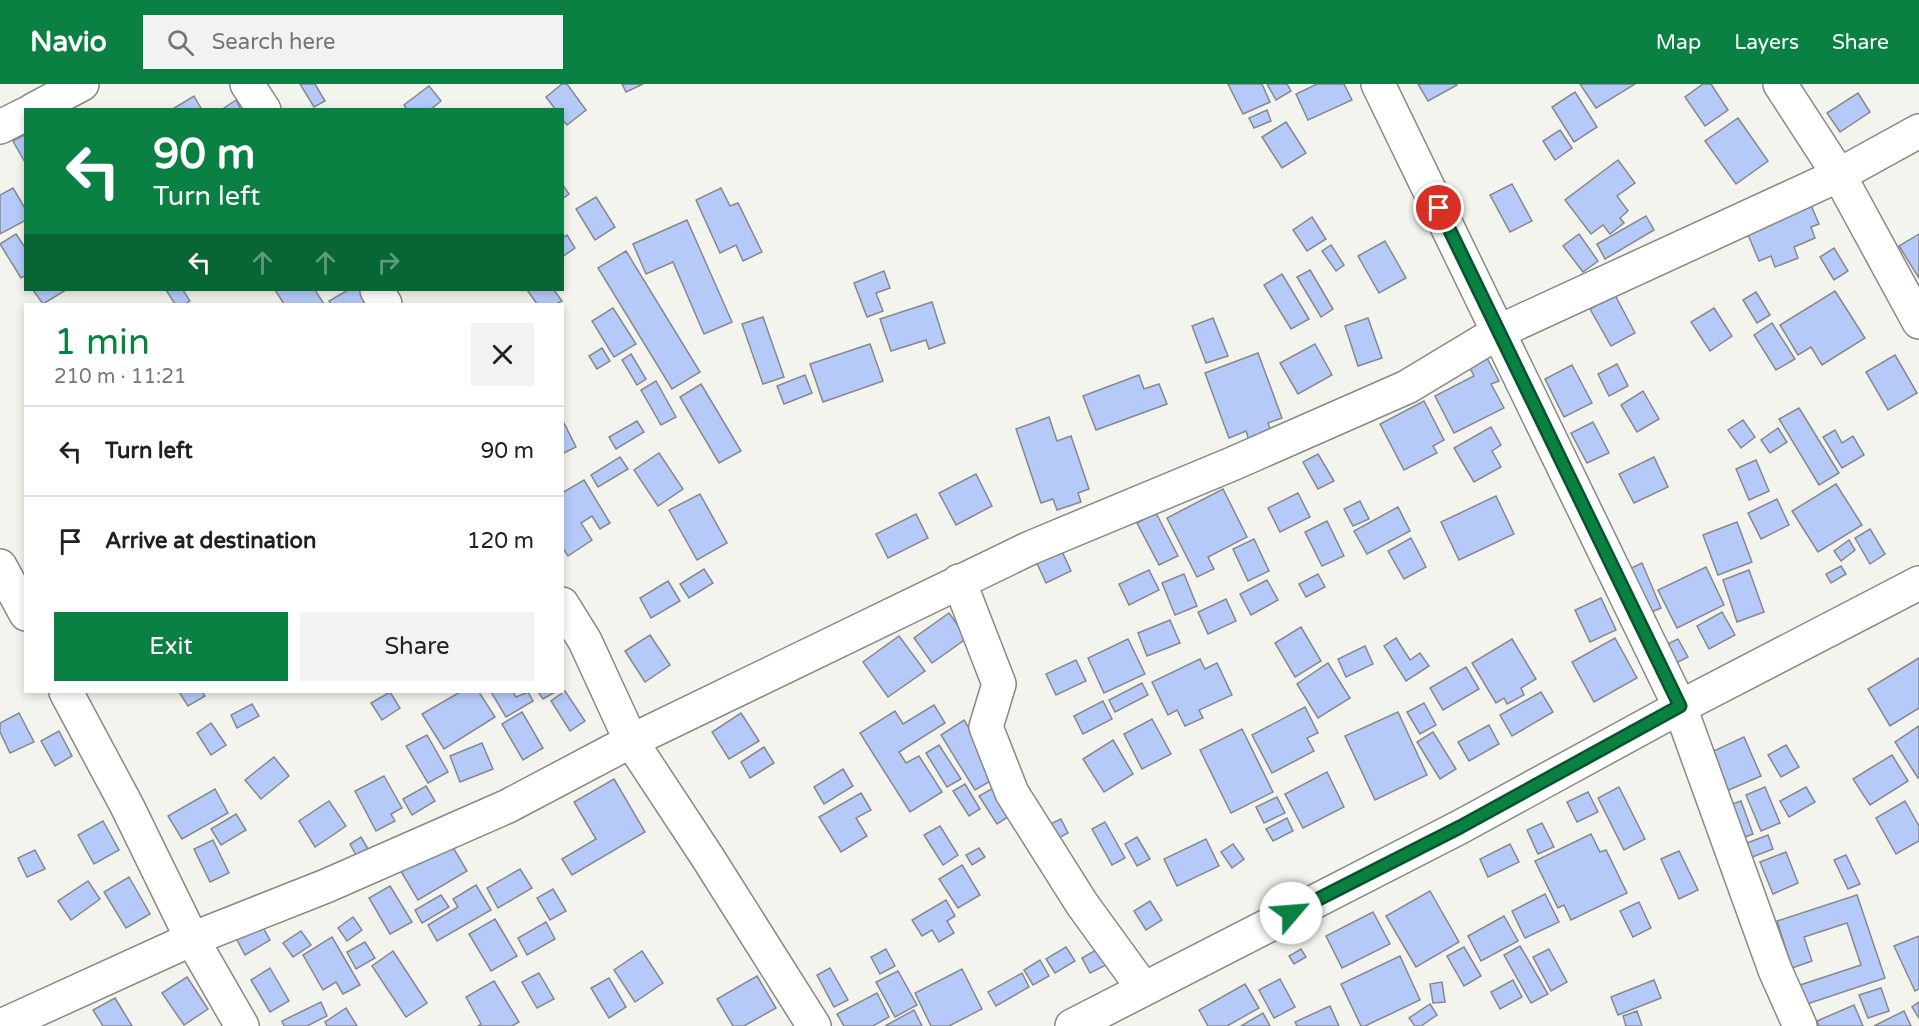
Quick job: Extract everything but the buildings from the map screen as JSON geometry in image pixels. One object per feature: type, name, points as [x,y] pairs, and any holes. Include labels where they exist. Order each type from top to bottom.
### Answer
[{"type":"street","points":[[37,108],[82,84]]},
{"type":"street","points":[[247,84],[263,108]]},
{"type":"street","points":[[1378,84],[1500,331],[1680,706],[1775,970],[1800,1026]]},
{"type":"street","points":[[1780,84],[1839,175],[1919,322]]},
{"type":"street","points":[[0,127],[24,115]]},
{"type":"street","points":[[1,1026],[192,939],[326,886],[508,806],[631,741],[959,581],[1030,548],[1232,464],[1407,387],[1500,331],[1839,175],[1919,131]]},
{"type":"street","points":[[0,566],[24,610]]},
{"type":"street","points":[[959,581],[999,684],[986,727],[1012,793],[1083,904],[1143,988]]},
{"type":"street","points":[[1072,1026],[1460,827],[1680,706],[1919,583]]},
{"type":"street","points":[[564,607],[585,641],[631,741],[814,1026]]},
{"type":"street","points":[[67,693],[127,806],[192,939],[242,1026]]},
{"type":"route","points":[[1291,913],[1460,827],[1680,706],[1439,208]]}]
